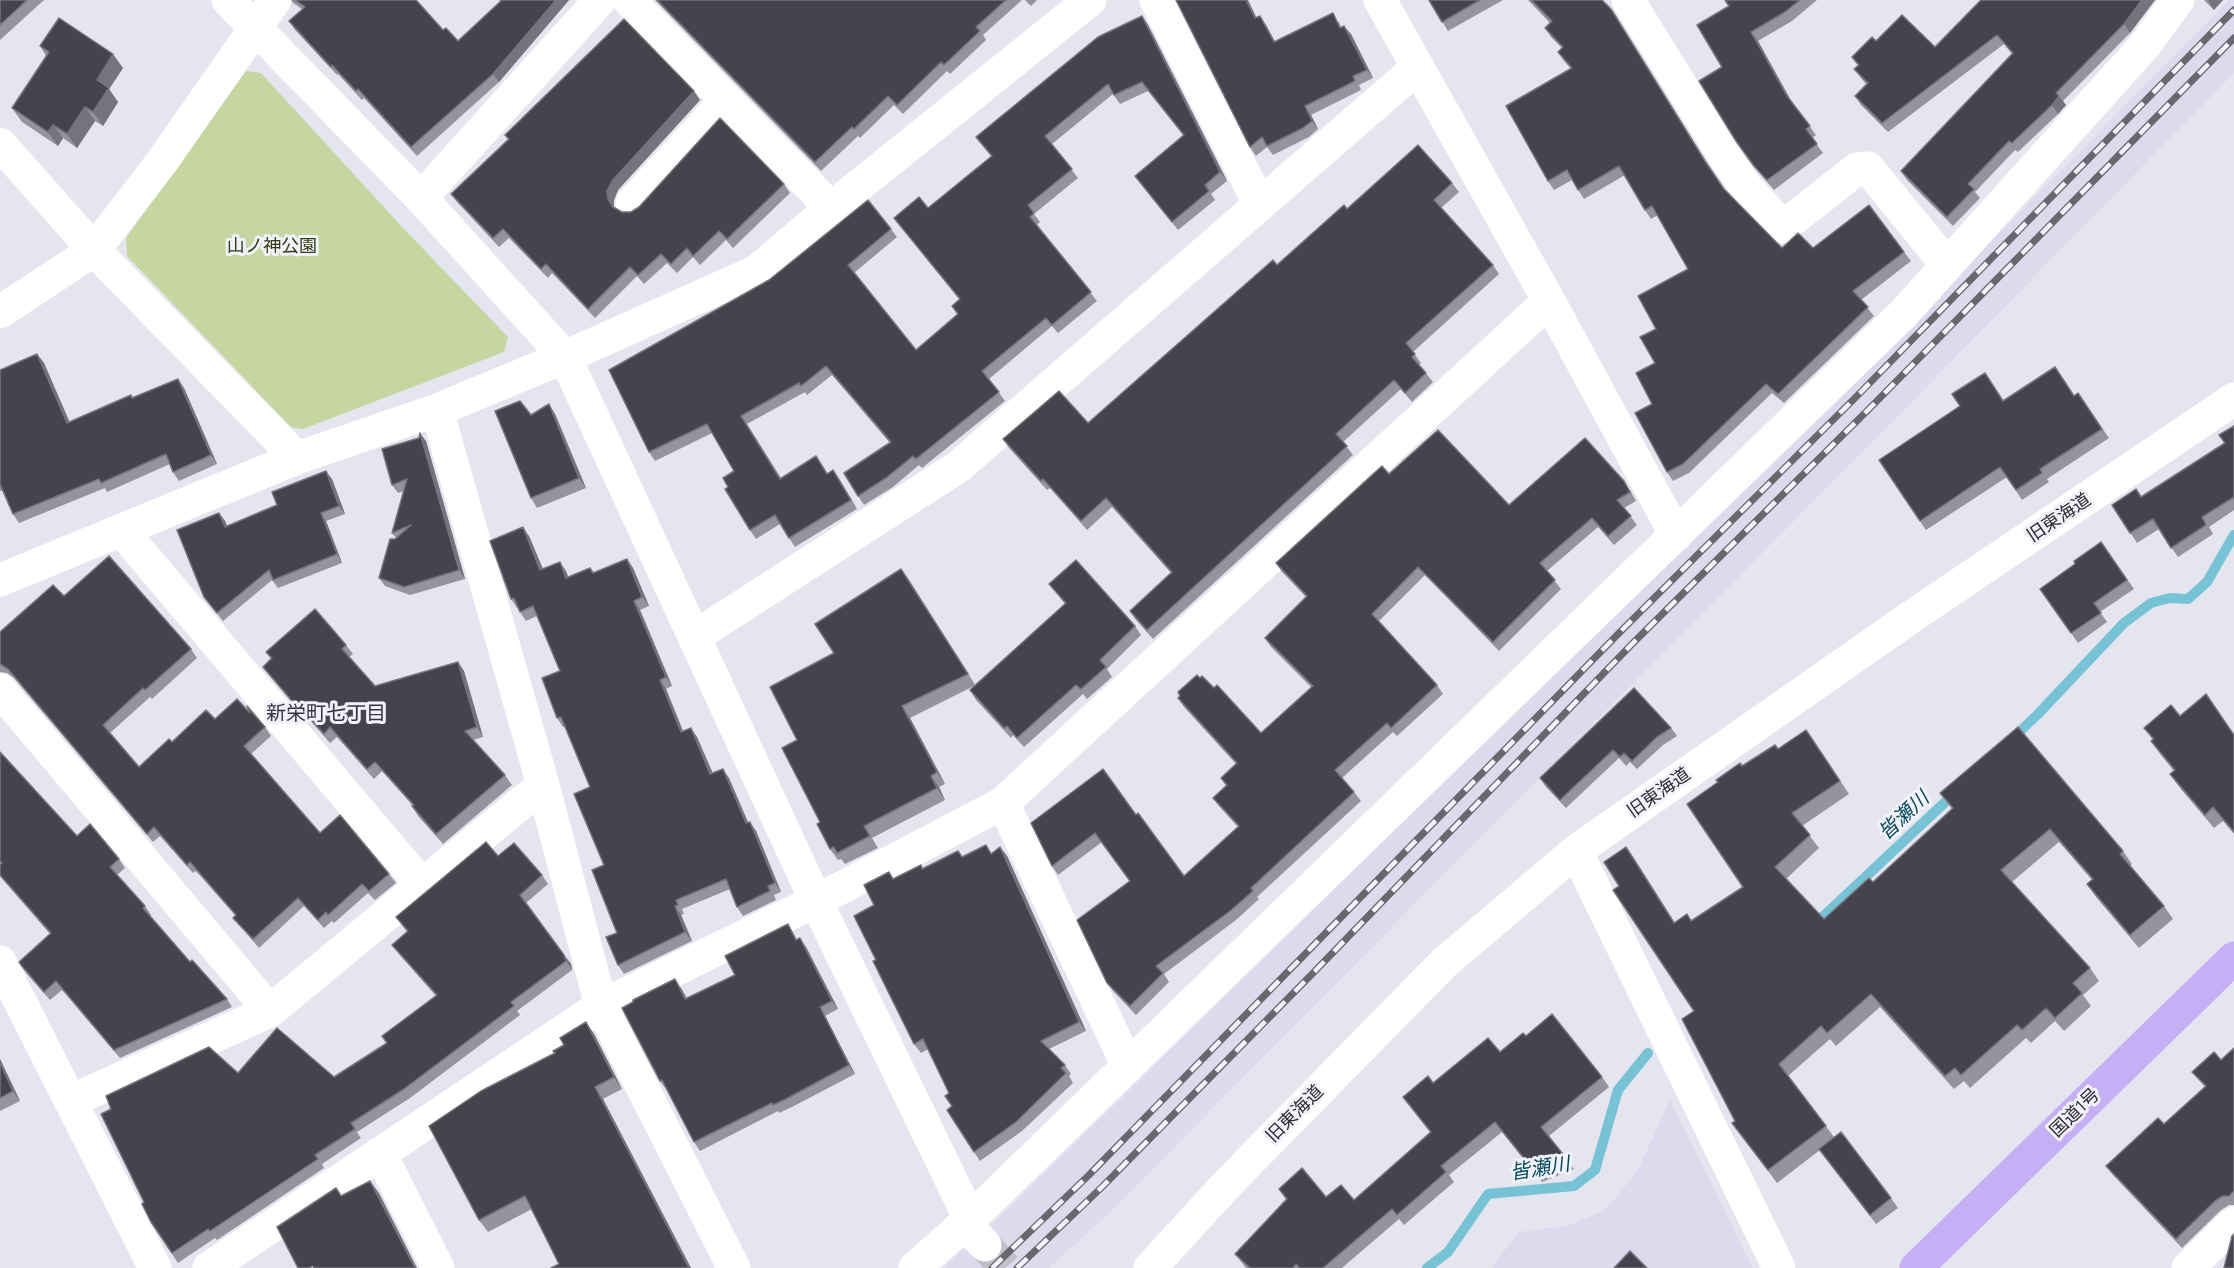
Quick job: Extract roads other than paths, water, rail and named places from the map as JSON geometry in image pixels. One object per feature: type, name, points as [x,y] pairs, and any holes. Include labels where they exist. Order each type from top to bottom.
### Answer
[{"type":"highway","name":"国道1号","points":[[1916,1268],[2232,964]]},
{"type":"street","points":[[228,0],[422,198],[565,357],[816,901],[973,1229]]},
{"type":"street","points":[[0,312],[94,250],[161,163],[275,0]]},
{"type":"street","points":[[422,198],[600,0]]},
{"type":"street","points":[[629,0],[831,208]]},
{"type":"street","points":[[0,580],[297,458],[437,410],[565,357],[757,271],[831,208],[1089,0]]},
{"type":"street","points":[[1156,0],[1260,205]]},
{"type":"street","points":[[1380,0],[1549,301],[1676,535]]},
{"type":"street","points":[[1628,0],[1727,160],[1746,187],[1783,227],[1857,169],[1868,168],[1947,265]]},
{"type":"street","points":[[915,1268],[973,1229],[1128,1066],[1903,314],[2145,45],[2178,0]]},
{"type":"street","points":[[694,637],[958,467],[1419,67]]},
{"type":"street","points":[[632,203],[726,100]]},
{"type":"street","points":[[0,144],[94,250],[297,458]]},
{"type":"street","points":[[209,1268],[601,1006],[816,901],[1003,803],[1549,301]]},
{"type":"street","name":"旧東海道","points":[[1150,1268],[1231,1180],[1444,963],[1576,851],[1911,617],[2234,399]]},
{"type":"street","points":[[437,410],[543,785],[601,1006],[734,1268]]},
{"type":"street","points":[[122,531],[422,885]]},
{"type":"street","points":[[0,690],[270,1011]]},
{"type":"street","points":[[71,1101],[270,1011],[543,785]]},
{"type":"street","points":[[1003,803],[1128,1066]]},
{"type":"street","points":[[1576,851],[1779,1268]]},
{"type":"street","points":[[0,962],[155,1268]]},
{"type":"street","points":[[381,1153],[438,1268]]},
{"type":"street","points":[[2188,1268],[2234,1224]]},
{"type":"waterway","name":"皆瀬川","points":[[2011,740],[2124,623],[2151,603],[2170,598],[2188,599],[2207,582],[2234,535]]},
{"type":"waterway","name":"皆瀬川","points":[[1812,927],[1956,792]]},
{"type":"waterway","name":"皆瀬川","points":[[1427,1268],[1448,1252],[1488,1194],[1574,1186],[1595,1170],[1618,1090],[1648,1053]]},
{"type":"tunnel","points":[[985,1245],[1005,1268]]},
{"type":"railway","points":[[992,1268],[1089,1175],[1621,631],[1857,396],[2234,10]]},
{"type":"railway","points":[[1017,1268],[1102,1187],[1633,643],[1870,408],[2234,38]]},
{"type":"district","name":"新栄町七丁目","points":[[326,714]]},
{"type":"park label","name":"山ノ神公園","points":[[272,247]]}]
